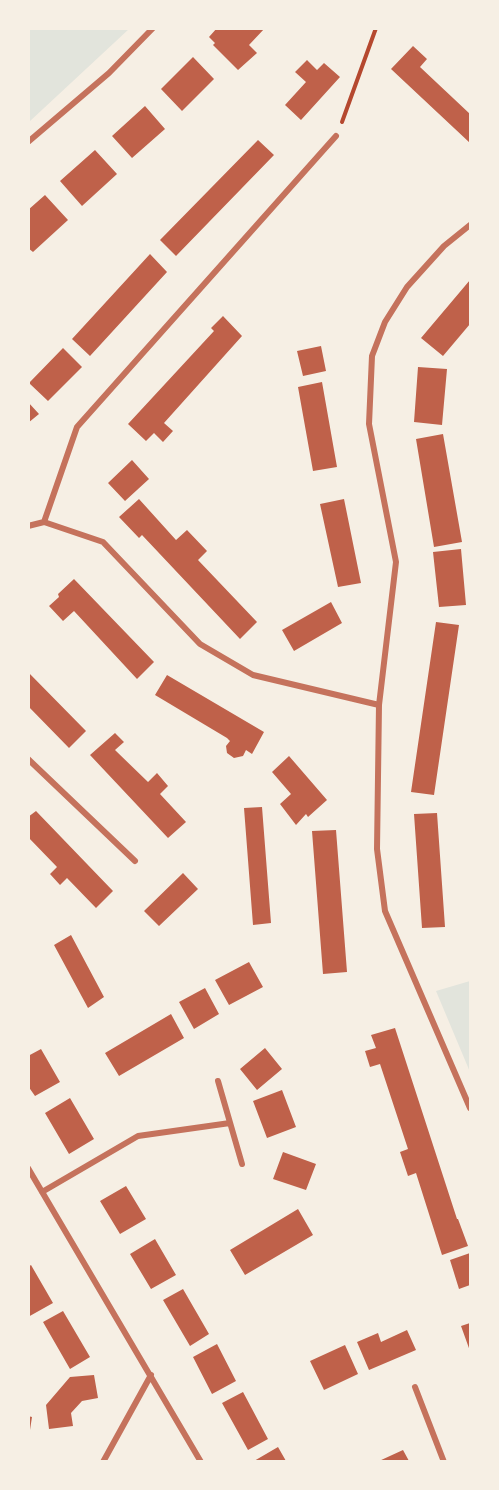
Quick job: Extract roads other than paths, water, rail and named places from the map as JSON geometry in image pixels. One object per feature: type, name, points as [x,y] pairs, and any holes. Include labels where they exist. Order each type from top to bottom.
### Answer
[{"type":"street","points":[[28,142],[109,73],[153,28]]},
{"type":"street","points":[[44,522],[77,427],[336,136]]},
{"type":"street","points":[[471,225],[444,246],[407,287],[385,322],[372,357],[369,424],[396,562],[379,705],[376,849],[385,911],[471,1108]]},
{"type":"street","points":[[28,526],[44,522],[103,542],[200,644],[253,675],[379,705]]},
{"type":"street","points":[[28,759],[135,861]]},
{"type":"street","points":[[218,1081],[242,1164]]},
{"type":"street","points":[[42,1192],[138,1136],[230,1123]]},
{"type":"street","points":[[28,1168],[201,1461]]},
{"type":"street","points":[[103,1461],[151,1375]]},
{"type":"street","points":[[415,1387],[444,1461]]}]
